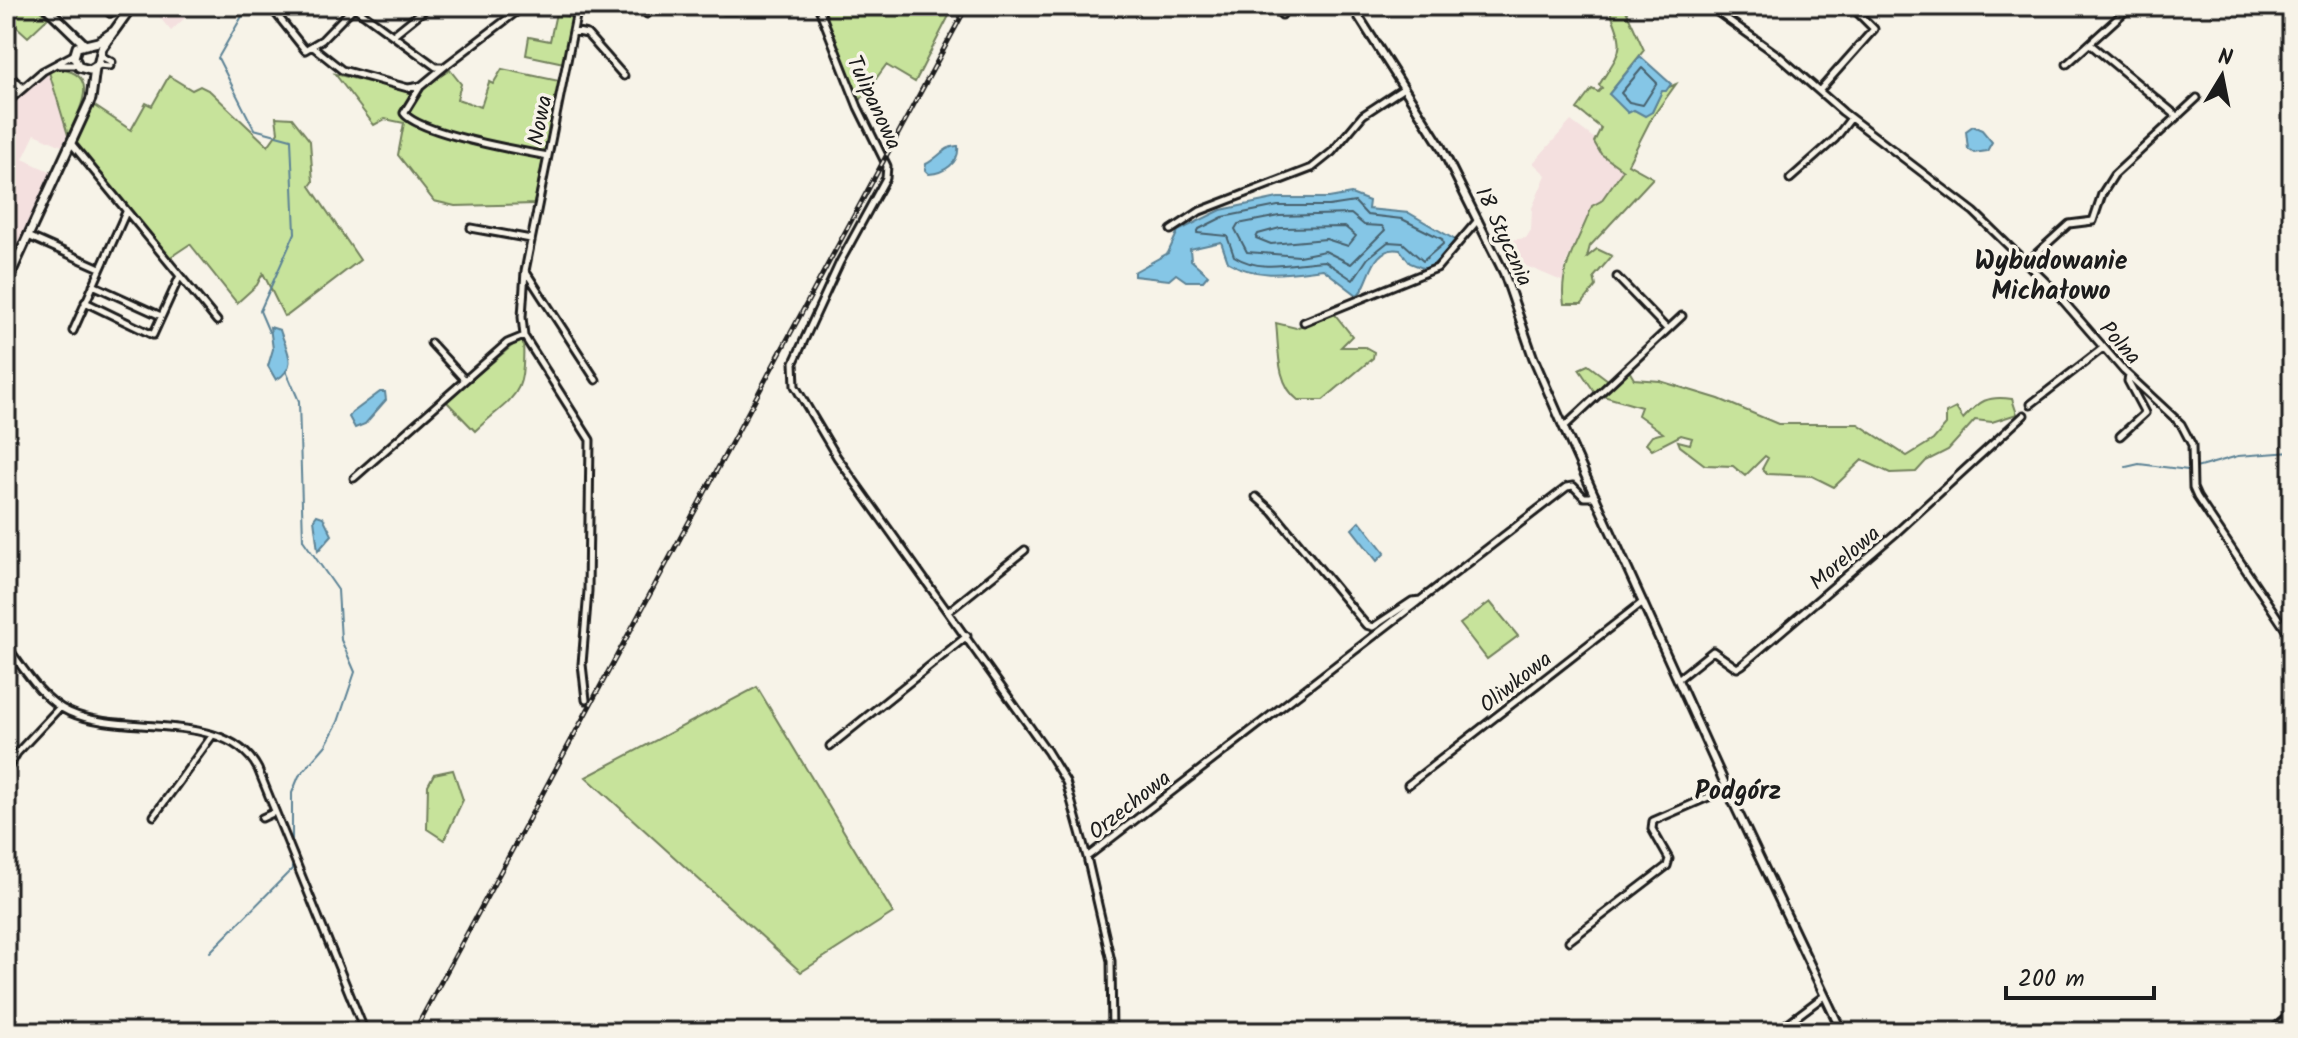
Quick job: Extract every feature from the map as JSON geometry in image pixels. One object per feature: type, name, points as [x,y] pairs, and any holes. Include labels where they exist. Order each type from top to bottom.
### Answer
[{"type":"main road","points":[[45,6],[81,47],[101,54]]},
{"type":"main road","points":[[6,284],[93,93],[101,54],[131,6]]},
{"type":"main road","points":[[81,47],[114,31]]},
{"type":"main road","points":[[81,47],[80,68],[89,85],[86,108]]},
{"type":"main road","points":[[80,68],[96,67]]},
{"type":"street","points":[[102,6],[110,13],[118,6]]},
{"type":"street","points":[[270,6],[305,50],[354,6],[436,67],[444,67]]},
{"type":"street","points":[[392,35],[429,6]]},
{"type":"street","points":[[524,6],[421,87],[404,113],[414,123],[487,145],[548,156]]},
{"type":"street","points":[[545,6],[578,9]]},
{"type":"street","points":[[641,6],[647,14]]},
{"type":"street","points":[[721,6],[724,10],[736,10],[742,6]]},
{"type":"street","name":"Tulipanowa","points":[[795,386],[794,362],[840,262],[886,178],[887,166],[858,107],[818,6]]},
{"type":"street","points":[[1273,6],[1282,15]]},
{"type":"street","name":"18 Stycznia","points":[[1352,6],[1440,145],[1478,220],[1509,285],[1533,357],[1564,427],[1727,789],[1842,1032]]},
{"type":"street","name":"Polna","points":[[1709,6],[1974,212],[2026,263],[2129,376],[2164,405],[2191,439],[2193,488],[2197,497],[2292,639]]},
{"type":"street","points":[[2067,64],[2131,6]]},
{"type":"street","name":"Nowa","points":[[524,336],[525,271],[578,9]]},
{"type":"street","points":[[1819,91],[1874,29],[1858,13]]},
{"type":"street","points":[[573,31],[587,34],[624,76]]},
{"type":"street","points":[[2090,44],[2177,116]]},
{"type":"street","points":[[312,46],[342,70],[408,88],[421,87]]},
{"type":"street","points":[[6,103],[81,47]]},
{"type":"street","points":[[96,67],[111,64],[101,54]]},
{"type":"street","points":[[54,65],[80,68]]},
{"type":"street","points":[[6,73],[23,88]]},
{"type":"street","points":[[1171,230],[1200,211],[1312,168],[1332,152],[1363,115],[1404,88]]},
{"type":"street","points":[[2026,263],[2066,225],[2093,221],[2108,182],[2197,98]]},
{"type":"street","points":[[1790,179],[1835,139],[1851,118]]},
{"type":"street","points":[[70,142],[217,321]]},
{"type":"street","points":[[73,331],[126,212]]},
{"type":"street","points":[[1304,322],[1437,268],[1478,220]]},
{"type":"street","points":[[471,228],[531,239]]},
{"type":"street","points":[[28,236],[100,268]]},
{"type":"street","points":[[525,271],[596,380]]},
{"type":"street","points":[[1617,277],[1667,329]]},
{"type":"street","points":[[85,302],[153,335],[179,278]]},
{"type":"street","points":[[93,285],[161,316]]},
{"type":"street","points":[[1564,427],[1682,316]]},
{"type":"street","points":[[354,478],[507,343],[524,336],[590,440],[588,591],[582,664],[586,700]]},
{"type":"street","points":[[431,343],[465,380]]},
{"type":"street","points":[[2031,404],[2103,348]]},
{"type":"street","points":[[2120,436],[2145,413],[2128,381],[2129,376]]},
{"type":"street","name":"Orzechowa","points":[[795,386],[837,457],[967,636],[1066,782],[1087,857],[1567,487],[1573,486],[1584,497],[1596,497]]},
{"type":"street","name":"Morelowa","points":[[1678,679],[1713,651],[1720,653],[1732,665],[1742,665],[1897,532],[2024,415]]},
{"type":"street","points":[[1256,497],[1273,512],[1366,625],[1373,627],[1412,601],[1422,600]]},
{"type":"street","points":[[949,611],[1025,550]]},
{"type":"street","name":"Oliwkowa","points":[[1408,785],[1643,602]]},
{"type":"street","points":[[830,746],[967,636]]},
{"type":"street","points":[[6,645],[32,680],[60,707],[90,718],[212,736],[234,742],[247,751],[365,1032]]},
{"type":"street","points":[[6,772],[17,753],[60,707]]},
{"type":"street","points":[[154,816],[212,736]]},
{"type":"street","points":[[1569,941],[1667,866],[1669,859],[1652,829],[1653,821],[1727,789]]},
{"type":"street","points":[[262,818],[275,812]]},
{"type":"street","points":[[1087,857],[1111,961],[1112,1032]]},
{"type":"street","points":[[1776,1032],[1824,996]]},
{"type":"street","points":[[2270,1032],[2292,1013]]},
{"type":"shaded area","points":[[150,6],[173,6],[186,17],[171,31]]},
{"type":"shaded area","points":[[49,72],[68,135],[62,146],[35,134],[23,159],[51,172],[6,272],[6,109]]},
{"type":"shaded area","points":[[1571,121],[1595,139],[1594,142],[1623,170],[1601,201],[1592,206],[1565,265],[1564,282],[1512,260],[1494,233],[1510,240],[1526,238],[1531,230],[1532,208],[1546,175],[1533,163]]},
{"type":"green space","points":[[6,6],[37,6],[48,18],[28,37],[6,17]]},
{"type":"green space","points":[[821,6],[954,6],[915,82],[886,65],[859,102]]},
{"type":"green space","points":[[1608,6],[1624,6],[1644,50],[1609,94],[1634,110],[1652,112],[1662,90],[1676,84],[1651,119],[1628,164],[1653,178],[1590,246],[1587,257],[1597,249],[1612,256],[1594,277],[1596,286],[1582,304],[1564,304],[1567,266],[1592,206],[1601,201],[1623,170],[1601,154],[1594,142],[1601,128],[1577,109],[1592,89],[1598,92],[1602,88],[1599,85],[1617,55],[1618,32]]},
{"type":"green space","points":[[556,13],[570,17],[572,22],[564,63],[526,55],[529,37],[550,41]]},
{"type":"green space","points":[[53,69],[68,71],[83,83],[82,102],[68,135],[49,72]]},
{"type":"green space","points":[[502,69],[559,81],[534,204],[455,206],[434,201],[398,155],[404,123],[385,119],[374,125],[335,74],[414,93],[450,70],[461,84],[457,99],[481,107],[489,82],[493,84]]},
{"type":"green space","points":[[169,76],[192,90],[200,86],[210,91],[268,146],[278,132],[276,117],[292,118],[310,141],[313,182],[310,186],[360,260],[288,315],[284,316],[263,273],[257,285],[237,303],[190,244],[169,258],[75,145],[93,105],[131,130],[146,103],[152,106]]},
{"type":"green space","points":[[1333,312],[1352,336],[1341,347],[1365,347],[1374,352],[1373,358],[1323,400],[1298,400],[1282,375],[1276,323],[1296,328]]},
{"type":"green space","points":[[520,339],[523,340],[523,359],[520,385],[509,401],[475,431],[446,401]]},
{"type":"green space","points":[[1588,365],[1612,383],[1628,369],[1634,379],[1660,381],[1719,399],[1778,424],[1858,424],[1907,456],[1933,440],[1946,425],[1946,413],[1956,408],[1963,419],[1984,401],[2004,398],[2012,399],[2017,414],[1992,422],[1975,420],[1948,450],[1926,461],[1916,472],[1890,473],[1862,460],[1834,487],[1812,476],[1767,474],[1762,469],[1768,458],[1765,456],[1745,476],[1733,466],[1705,465],[1680,446],[1678,441],[1690,444],[1692,438],[1681,435],[1652,450],[1646,444],[1652,436],[1663,433],[1638,415],[1641,407],[1596,394],[1579,369]]},
{"type":"green space","points":[[1490,602],[1518,636],[1487,659],[1460,624]]},
{"type":"green space","points":[[757,687],[893,913],[801,972],[586,777]]},
{"type":"green space","points":[[453,770],[463,800],[444,840],[427,829],[428,785],[434,774]]},
{"type":"water","points":[[1640,56],[1671,84],[1666,91],[1662,91],[1652,112],[1645,116],[1634,110],[1628,113],[1609,94]]},
{"type":"water","points":[[1973,126],[1982,130],[1992,142],[1987,151],[1974,153],[1968,149],[1966,131]]},
{"type":"water","points":[[958,146],[950,166],[929,174],[925,170],[926,164],[949,148]]},
{"type":"water","points":[[1351,194],[1369,201],[1368,209],[1409,213],[1457,241],[1442,259],[1425,269],[1410,263],[1400,250],[1382,254],[1357,295],[1323,269],[1275,274],[1239,268],[1228,262],[1221,242],[1190,249],[1191,260],[1208,275],[1203,281],[1186,281],[1176,274],[1169,280],[1134,276],[1134,272],[1168,253],[1178,231],[1221,210],[1278,198],[1329,198]]},
{"type":"water","points":[[270,327],[280,330],[289,357],[288,369],[276,380],[268,366],[273,349]]},
{"type":"water","points":[[380,392],[385,392],[386,400],[365,424],[355,428],[349,417]]},
{"type":"water","points":[[317,515],[323,517],[332,535],[318,551],[314,519]]},
{"type":"water","points":[[1360,521],[1385,553],[1377,561],[1352,529]]},
{"type":"waterway","points":[[242,6],[245,11],[218,58],[254,129],[291,139],[295,233],[260,311],[269,332]]},
{"type":"waterway","points":[[286,371],[299,401],[303,540],[338,590],[341,640],[355,672],[338,722],[326,745],[299,776],[292,793],[292,844]]},
{"type":"waterway","points":[[2196,468],[2238,456],[2292,452]]},
{"type":"waterway","points":[[2126,467],[2139,464],[2188,470]]},
{"type":"waterway","points":[[210,952],[292,869],[292,860]]},
{"type":"railway","points":[[414,1032],[967,6]]},
{"type":"district","name":"Wybudowanie Michałowo","points":[[2051,275]]},
{"type":"district","name":"Podgórz","points":[[1738,790]]}]
